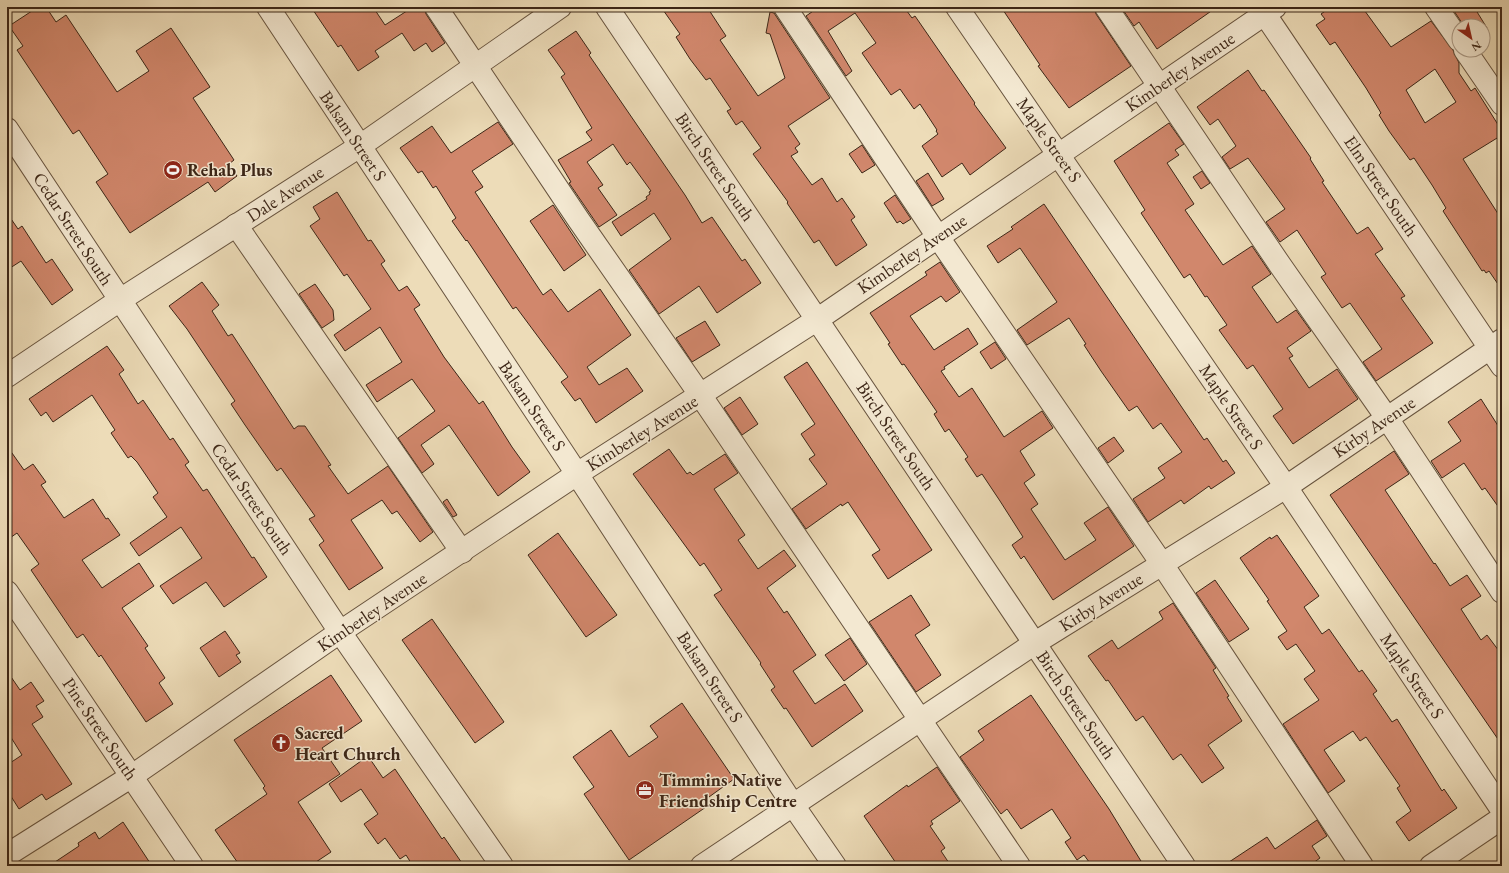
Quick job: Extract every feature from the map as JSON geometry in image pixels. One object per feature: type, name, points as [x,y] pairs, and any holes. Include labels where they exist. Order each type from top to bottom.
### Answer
[{"type":"street","name":"Balsam Street S","points":[[268,7],[577,474],[793,805],[835,866]]},
{"type":"street","points":[[436,7],[578,219],[701,396],[1020,866]]},
{"type":"street","name":"Dale Avenue","points":[[7,376],[120,300],[360,146],[560,7]]},
{"type":"street","name":"Birch Street South","points":[[607,7],[1184,866]]},
{"type":"street","points":[[785,7],[938,237],[1162,564],[1362,866]]},
{"type":"street","name":"Maple Street S","points":[[957,7],[1060,155],[1286,487],[1502,810]]},
{"type":"street","points":[[1106,7],[1280,265],[1387,418],[1502,592]]},
{"type":"street","points":[[1436,7],[1451,29]]},
{"type":"street","name":"Kimberley Avenue","points":[[7,855],[132,776],[340,632],[577,474],[701,396],[818,319],[1060,155],[1267,9]]},
{"type":"street","name":"Elm Street South","points":[[1267,9],[1498,351]]},
{"type":"street","points":[[1471,58],[1502,104]]},
{"type":"street","name":"Cedar Street South","points":[[7,129],[340,632],[502,866]]},
{"type":"street","points":[[236,225],[462,552]]},
{"type":"street","name":"Kirby Avenue","points":[[702,866],[1035,643],[1286,487],[1387,418],[1498,351]]},
{"type":"street","name":"Pine Street South","points":[[7,592],[192,866]]},
{"type":"street","points":[[1431,866],[1502,818]]},
{"type":"building","points":[[38,7],[46,7],[56,22],[66,15],[117,92],[149,71],[136,51],[171,28],[210,87],[193,98],[234,160],[229,164],[237,176],[215,192],[208,182],[130,233],[96,182],[108,174],[79,130],[73,134],[17,50],[23,46],[9,26]]},
{"type":"building","points":[[311,7],[373,7],[385,25],[413,7],[424,7],[426,14],[445,43],[432,52],[426,43],[414,51],[402,33],[375,51],[379,57],[358,71],[341,45],[338,47]]},
{"type":"building","points":[[661,7],[707,7],[726,36],[720,40],[758,96],[785,78],[770,34],[766,33],[770,12],[774,13],[830,98],[788,126],[800,144],[795,148],[798,152],[791,156],[812,185],[822,178],[837,202],[842,198],[855,217],[851,220],[867,245],[836,266],[819,240],[814,243],[787,203],[788,202],[753,154],[761,148],[742,121],[736,125],[727,111],[731,109],[710,78],[706,80],[690,59],[676,37],[680,34]]},
{"type":"building","points":[[819,7],[904,7],[912,18],[915,16],[975,103],[974,104],[1006,148],[970,175],[962,163],[942,177],[922,146],[938,134],[936,131],[937,130],[920,104],[914,109],[900,89],[891,95],[862,53],[876,43],[855,13],[828,31],[852,71],[846,76],[806,16]]},
{"type":"building","points":[[1001,7],[1094,7],[1096,14],[1131,66],[1069,108],[1038,66],[1040,65]]},
{"type":"building","points":[[1127,7],[1217,7],[1157,49],[1139,22],[1134,26],[1123,10]]},
{"type":"building","points":[[1331,7],[1362,7],[1391,47],[1431,21],[1451,47],[1451,58],[1457,58],[1459,63],[1459,73],[1471,91],[1475,88],[1502,131],[1502,135],[1463,159],[1502,220],[1502,290],[1489,271],[1486,273],[1484,270],[1482,271],[1443,211],[1446,208],[1432,185],[1414,158],[1410,160],[1389,131],[1379,115],[1381,113],[1366,88],[1335,42],[1330,45],[1316,25],[1325,19],[1321,14]],"holes":[[[1435,69],[1456,102],[1425,123],[1406,90]]]},
{"type":"building","points":[[1474,7],[1481,18],[1459,18],[1452,8]]},
{"type":"building","points":[[576,31],[591,53],[589,55],[685,195],[702,223],[712,217],[742,261],[745,259],[761,283],[717,313],[699,286],[659,314],[629,270],[671,239],[654,213],[621,236],[612,222],[647,199],[646,197],[651,191],[630,162],[627,165],[613,144],[587,162],[603,185],[598,188],[617,215],[599,227],[569,183],[571,182],[558,160],[592,140],[586,132],[592,128],[561,77],[565,74],[548,50]]},
{"type":"building","points":[[1248,70],[1262,91],[1264,90],[1311,158],[1310,159],[1324,181],[1322,182],[1357,234],[1368,227],[1383,249],[1375,254],[1405,296],[1401,298],[1433,343],[1376,381],[1363,362],[1382,349],[1350,303],[1342,308],[1321,277],[1326,274],[1297,230],[1280,242],[1266,222],[1285,209],[1248,158],[1230,169],[1222,157],[1236,146],[1218,119],[1210,125],[1197,107]]},
{"type":"building","points":[[498,122],[513,144],[472,171],[483,187],[475,192],[543,295],[551,289],[568,312],[600,289],[631,335],[587,367],[599,385],[627,368],[643,391],[596,423],[580,398],[575,401],[561,382],[568,377],[516,307],[513,309],[467,240],[466,241],[452,221],[456,218],[436,186],[433,188],[422,171],[418,173],[400,148],[432,126],[451,153]]},
{"type":"building","points":[[1169,123],[1184,144],[1175,150],[1179,155],[1167,163],[1194,204],[1185,210],[1223,265],[1252,246],[1271,274],[1252,287],[1277,323],[1296,310],[1311,331],[1287,348],[1293,356],[1289,358],[1309,388],[1337,369],[1358,399],[1293,444],[1273,416],[1283,409],[1253,365],[1247,369],[1219,330],[1227,325],[1207,296],[1205,297],[1190,274],[1184,278],[1141,213],[1145,210],[1114,161]]},
{"type":"building","points":[[862,145],[875,165],[862,173],[849,154]]},
{"type":"building","points":[[1202,171],[1210,183],[1201,189],[1193,177]]},
{"type":"building","points":[[928,173],[944,199],[932,206],[916,181]]},
{"type":"building","points":[[337,192],[368,241],[371,240],[385,261],[381,264],[399,291],[407,286],[420,305],[414,309],[444,357],[479,404],[483,401],[512,447],[530,472],[498,496],[449,425],[421,445],[434,464],[422,473],[398,438],[435,411],[412,379],[377,402],[366,385],[402,362],[380,327],[345,351],[334,335],[371,309],[347,274],[344,276],[310,226],[320,219],[313,207]]},
{"type":"building","points":[[895,195],[911,219],[903,224],[900,221],[897,223],[884,203]]},
{"type":"building","points":[[1044,204],[1204,440],[1207,438],[1223,462],[1226,460],[1235,473],[1211,489],[1209,486],[1184,504],[1181,500],[1148,522],[1133,499],[1165,478],[1158,468],[1182,452],[1161,423],[1153,429],[1137,406],[1129,411],[1084,345],[1086,344],[1069,318],[1027,345],[1017,330],[1057,302],[1020,248],[998,263],[987,246],[1013,229],[1011,227]]},
{"type":"building","points":[[553,205],[586,255],[564,271],[530,221]]},
{"type":"building","points":[[7,213],[18,229],[22,226],[46,263],[52,259],[73,290],[52,305],[21,261],[7,270]]},
{"type":"building","points":[[940,262],[960,292],[946,302],[941,296],[910,316],[934,350],[968,328],[978,344],[944,367],[945,369],[941,371],[959,397],[972,388],[1004,437],[1042,411],[1053,428],[1020,451],[1035,475],[1024,483],[1038,504],[1031,509],[1065,560],[1096,540],[1084,523],[1108,507],[1134,546],[1053,600],[1024,556],[1021,559],[1012,545],[1023,537],[982,474],[977,477],[965,459],[968,457],[949,429],[945,432],[934,414],[937,412],[904,364],[902,365],[888,344],[890,343],[870,313],[927,275],[925,272]]},
{"type":"building","points":[[202,282],[219,305],[212,311],[228,336],[232,334],[294,429],[298,426],[305,426],[331,465],[328,466],[348,494],[388,466],[433,532],[420,542],[397,511],[392,514],[382,500],[351,520],[383,568],[349,590],[319,545],[324,541],[309,519],[315,516],[281,468],[277,471],[245,425],[231,404],[235,401],[187,329],[169,306]]},
{"type":"building","points":[[315,284],[333,310],[334,320],[322,328],[299,294]]},
{"type":"building","points":[[705,321],[720,345],[692,362],[676,338]]},
{"type":"building","points":[[995,342],[1006,359],[991,369],[980,352]]},
{"type":"building","points":[[107,346],[124,370],[119,374],[138,404],[143,400],[170,440],[173,438],[189,462],[185,465],[203,491],[207,489],[252,558],[254,557],[267,577],[224,607],[206,582],[173,604],[160,586],[202,558],[181,527],[139,556],[130,543],[167,517],[153,497],[158,493],[137,462],[131,456],[128,458],[111,433],[115,430],[92,395],[53,422],[46,412],[41,416],[29,399]]},
{"type":"building","points":[[807,362],[932,550],[888,579],[872,555],[880,550],[848,502],[842,506],[841,504],[806,529],[792,509],[827,484],[809,459],[815,455],[801,434],[815,424],[784,377]]},
{"type":"building","points":[[740,397],[758,424],[742,435],[724,408]]},
{"type":"building","points":[[1481,399],[1502,432],[1502,512],[1485,488],[1482,490],[1464,463],[1442,478],[1431,461],[1461,441],[1448,422]]},
{"type":"building","points":[[1114,437],[1124,451],[1108,463],[1098,448]]},
{"type":"building","points":[[7,446],[24,470],[33,464],[46,482],[41,485],[64,518],[93,499],[106,519],[108,518],[120,535],[82,560],[102,588],[139,563],[154,586],[122,608],[148,646],[145,648],[165,678],[159,683],[173,704],[146,722],[101,655],[99,657],[83,634],[77,638],[31,570],[39,564],[17,533],[7,540]]},
{"type":"building","points":[[669,449],[687,474],[690,472],[693,475],[725,454],[738,473],[714,489],[745,535],[738,540],[758,569],[784,550],[796,566],[767,588],[784,613],[787,611],[816,655],[793,671],[815,704],[845,684],[863,711],[812,747],[786,708],[784,709],[771,690],[775,687],[760,664],[761,663],[714,595],[722,590],[704,563],[700,566],[633,474]]},
{"type":"building","points":[[1394,451],[1409,474],[1385,490],[1450,586],[1467,575],[1481,596],[1461,609],[1481,640],[1487,635],[1502,655],[1502,745],[1330,495]]},
{"type":"building","points":[[447,499],[457,515],[453,517],[443,502]]},
{"type":"building","points":[[558,533],[617,615],[586,637],[528,555]]},
{"type":"building","points":[[1277,535],[1319,596],[1304,607],[1322,634],[1329,629],[1359,672],[1362,670],[1377,691],[1373,694],[1392,722],[1397,719],[1442,791],[1444,789],[1457,808],[1409,841],[1396,822],[1411,811],[1397,788],[1400,786],[1366,737],[1360,741],[1353,731],[1324,750],[1345,781],[1328,793],[1283,724],[1319,700],[1304,679],[1315,671],[1296,644],[1287,650],[1278,637],[1287,631],[1267,601],[1269,600],[1240,558],[1270,537],[1271,539]]},
{"type":"building","points":[[1215,580],[1249,629],[1229,642],[1196,593]]},
{"type":"building","points":[[911,595],[930,625],[915,635],[941,675],[916,692],[869,622]]},
{"type":"building","points":[[1173,603],[1216,668],[1213,670],[1242,721],[1208,745],[1224,768],[1202,783],[1181,754],[1173,760],[1143,716],[1136,721],[1108,680],[1106,681],[1088,656],[1112,640],[1118,649],[1163,619],[1159,612]]},
{"type":"building","points":[[432,619],[504,722],[475,743],[402,640]]},
{"type":"building","points":[[225,631],[240,653],[236,655],[241,662],[219,677],[200,648]]},
{"type":"building","points":[[850,638],[867,664],[844,681],[825,655]]},
{"type":"building","points":[[7,671],[20,690],[31,682],[44,701],[36,706],[43,717],[32,724],[72,784],[46,800],[42,794],[19,809],[7,790],[7,765],[22,755],[7,731]]},
{"type":"building","points":[[331,675],[362,721],[322,748],[340,774],[298,802],[331,852],[310,866],[240,866],[215,830],[267,794],[263,788],[265,786],[234,740]]},
{"type":"building","points":[[1031,695],[1109,809],[1144,866],[1092,866],[1084,855],[1077,860],[1065,842],[1071,838],[1052,809],[1021,829],[1007,809],[1001,814],[960,757],[984,740],[978,731]]},
{"type":"building","points":[[682,703],[734,779],[702,802],[706,807],[629,860],[584,794],[594,787],[573,757],[611,730],[629,757],[658,737],[650,726]]},
{"type":"building","points":[[368,756],[383,778],[395,769],[442,839],[444,837],[464,866],[413,866],[406,855],[400,859],[385,838],[378,844],[364,824],[378,814],[361,789],[341,802],[329,784]]},
{"type":"building","points":[[937,767],[960,801],[931,821],[933,824],[930,826],[945,848],[941,851],[951,866],[898,866],[864,816],[907,785],[908,787]]},
{"type":"building","points":[[1317,820],[1327,836],[1312,846],[1320,858],[1309,866],[1223,866],[1267,837],[1275,849]]},
{"type":"building","points":[[123,822],[152,866],[49,866],[79,846],[78,843],[95,832],[99,839]]},
{"type":"place","name":"Rehab Plus","points":[[173,170]]},
{"type":"place","name":"Sacred Heart Church","points":[[281,743]]},
{"type":"place","name":"Timmins Native Friendship Centre","points":[[645,790]]}]
